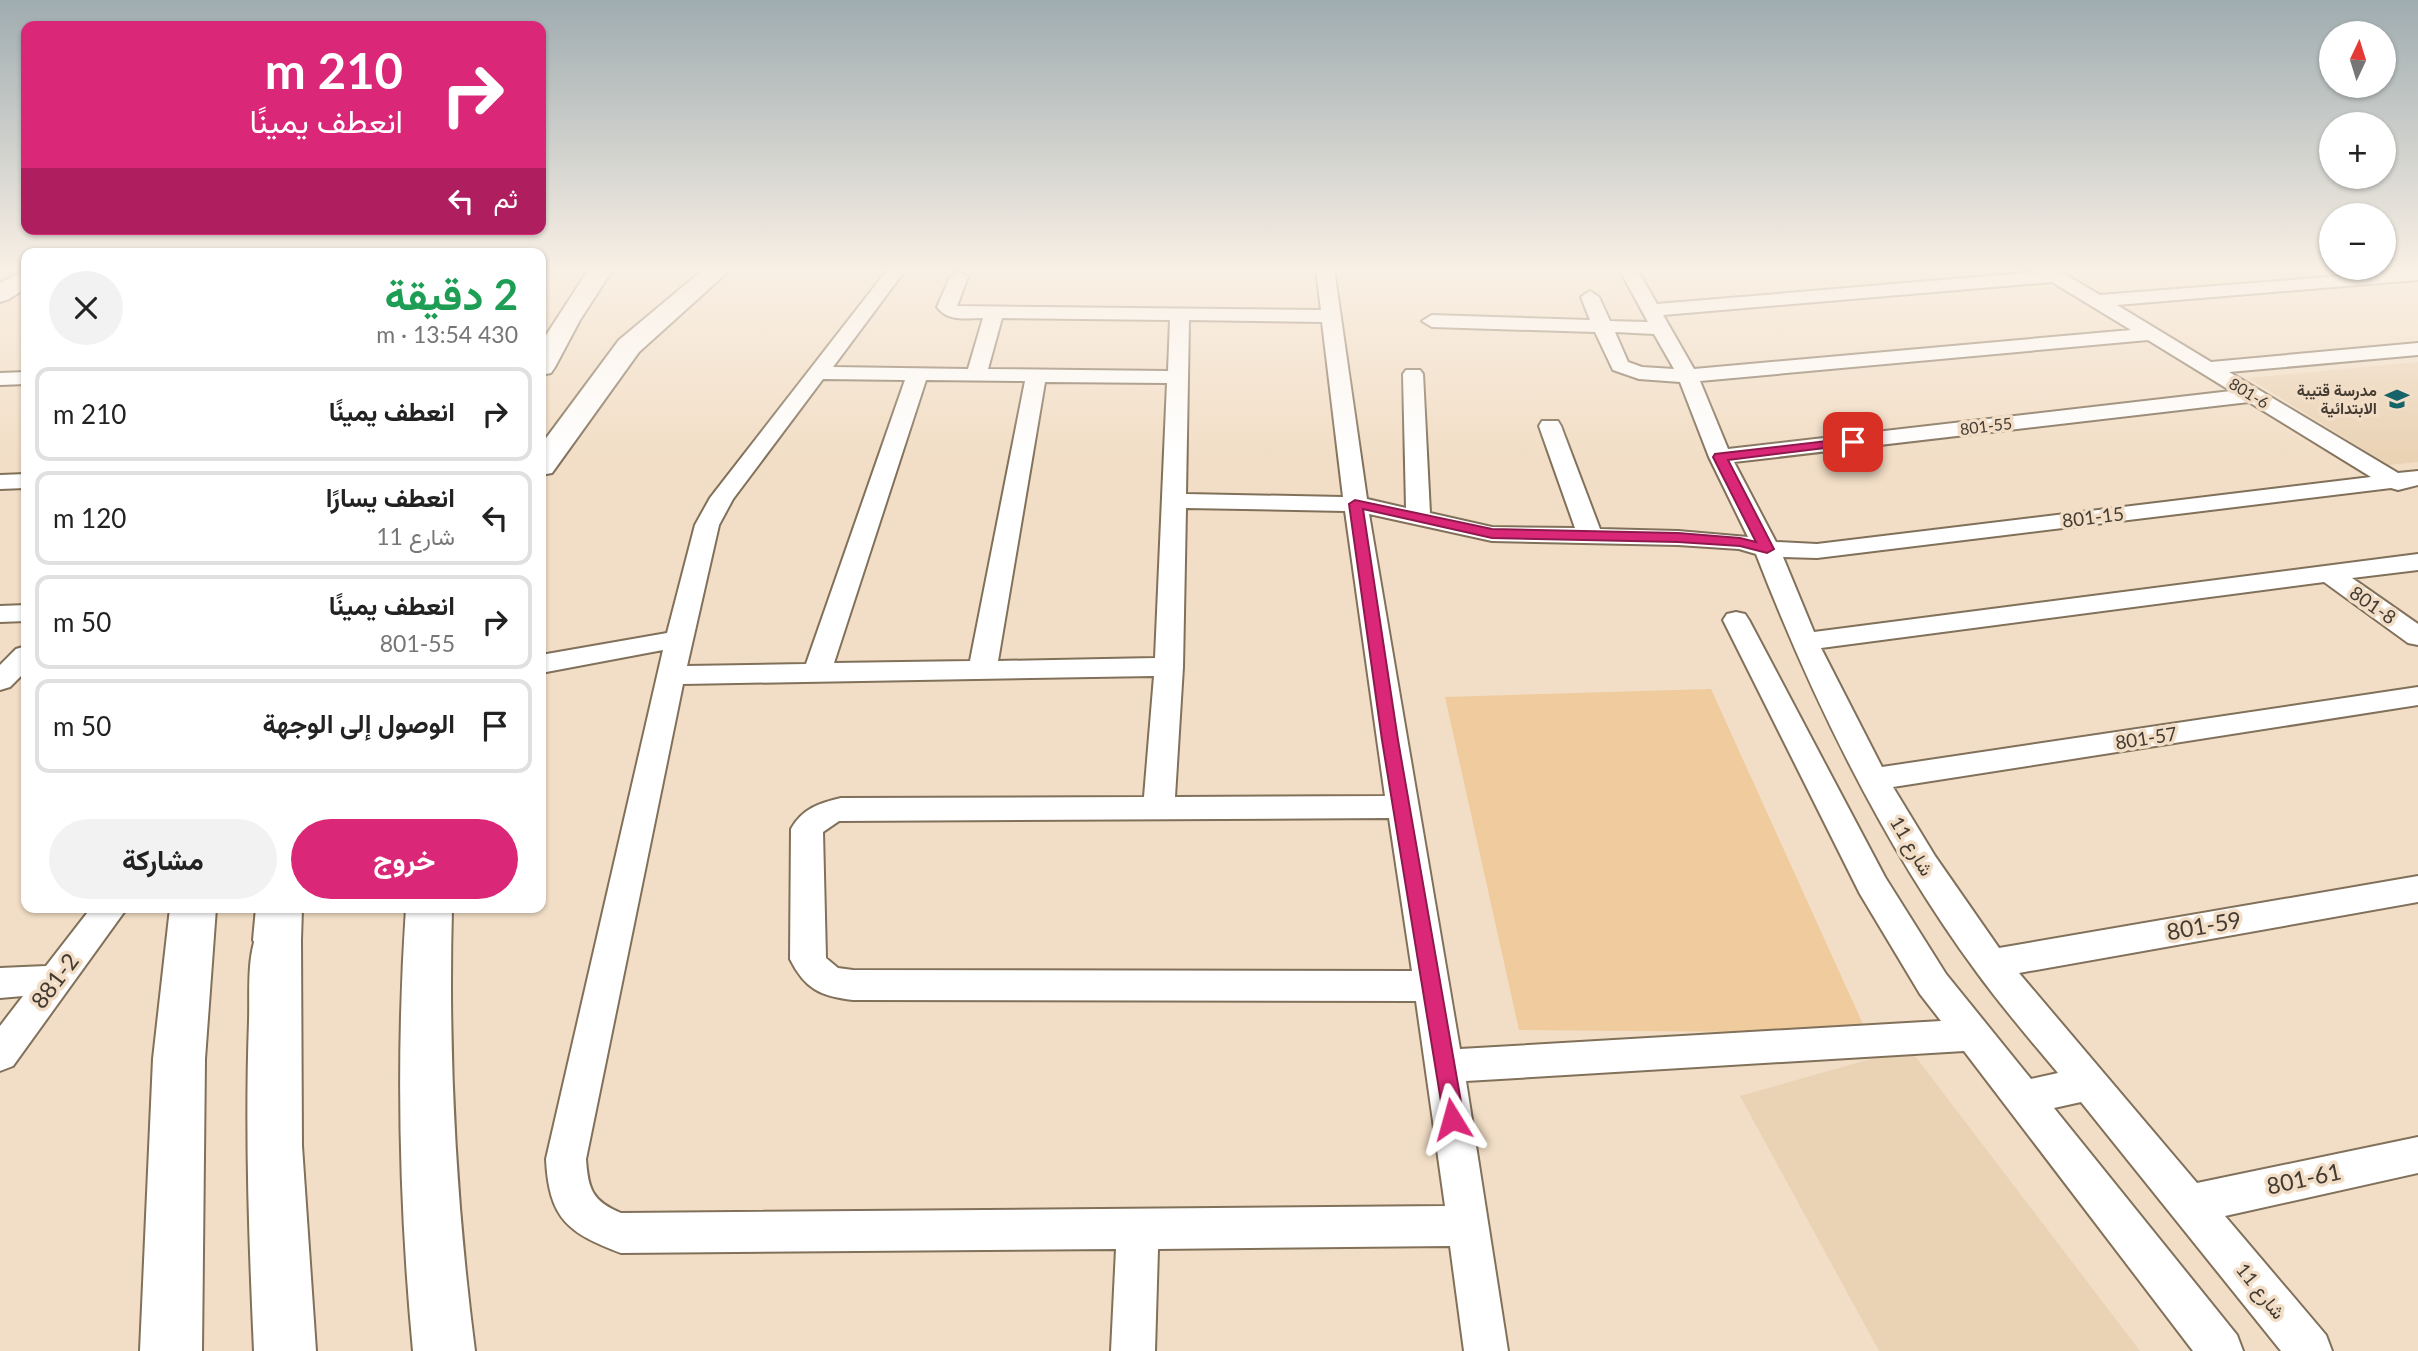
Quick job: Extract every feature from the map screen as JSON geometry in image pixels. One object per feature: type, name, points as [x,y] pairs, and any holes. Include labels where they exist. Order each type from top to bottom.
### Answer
[{"type":"main road","points":[[546,358],[560,332]]},
{"type":"main road","points":[[546,459],[629,346],[645,332]]},
{"type":"main road","points":[[170,1351],[179,1059],[193,913]]},
{"type":"main road","points":[[429,913],[424,1080],[428,1172],[444,1351]]},
{"type":"main road","points":[[278,924],[272,1034],[285,1351]]},
{"type":"street","points":[[850,332],[714,511],[703,539],[566,1159],[566,1185],[576,1207],[595,1224],[621,1233],[1468,1226]]},
{"type":"street","points":[[976,376],[988,332]]},
{"type":"street","points":[[1159,808],[1169,667],[1179,332]]},
{"type":"street","points":[[1332,332],[1355,504],[1401,807],[1445,1066],[1486,1351]]},
{"type":"street","points":[[1606,332],[1620,366],[1628,370],[1688,376],[2151,334]]},
{"type":"street","name":"شارع 11","points":[[1665,332],[1688,376],[1720,457],[1767,549],[1804,642],[1873,779],[1923,865],[1990,964],[2310,1351]]},
{"type":"street","name":"801-6","points":[[2148,332],[2418,495]]},
{"type":"street","points":[[2207,368],[2418,349]]},
{"type":"street","points":[[819,373],[1178,377]]},
{"type":"street","points":[[1413,374],[1418,516]]},
{"type":"street","points":[[817,672],[917,375]]},
{"type":"street","points":[[982,670],[1036,377]]},
{"type":"street","points":[[0,379],[21,379]]},
{"type":"street","name":"801-55","points":[[1720,457],[2252,395]]},
{"type":"street","points":[[1550,426],[1590,536]]},
{"type":"street","name":"801-15","points":[[1174,501],[1355,504],[1492,534],[1678,537],[1740,542],[1767,549],[1817,551],[2418,478]]},
{"type":"street","points":[[0,482],[21,481]]},
{"type":"street","points":[[1804,642],[2418,562]]},
{"type":"street","name":"801-8","points":[[2328,573],[2418,637]]},
{"type":"street","points":[[0,614],[21,613]]},
{"type":"street","points":[[1736,620],[1879,896],[1933,984],[2221,1351]]},
{"type":"street","points":[[546,663],[680,639]]},
{"type":"street","points":[[0,681],[21,659]]},
{"type":"street","points":[[673,675],[1169,667]]},
{"type":"street","name":"801-57","points":[[1873,779],[2418,696]]},
{"type":"street","points":[[1401,807],[841,808],[812,822],[807,829],[808,959],[811,968],[828,981],[852,985],[1432,986]]},
{"type":"street","name":"801-59","points":[[1990,964],[2418,888]]},
{"type":"street","name":"881-2","points":[[0,1055],[106,913]]},
{"type":"street","points":[[0,983],[55,980]]},
{"type":"street","points":[[1445,1066],[1972,1035]]},
{"type":"street","points":[[2022,1098],[2087,1084]]},
{"type":"street","name":"801-61","points":[[2189,1204],[2418,1155]]},
{"type":"street","points":[[1133,1351],[1138,1228]]},
{"type":"shaded area","points":[[2418,362],[2418,462],[2389,465],[2248,378]]},
{"type":"shaded area","points":[[1711,689],[1867,1033],[1519,1030],[1445,697]]},
{"type":"shaded area","points":[[1909,1048],[2140,1351],[1879,1351],[1740,1096]]},
{"type":"place","name":"مدرسة قتيبة الابتدائية","points":[[2397,399]]},
{"type":"route","points":[[1452,1119],[1390,740],[1355,504],[1386,508],[1492,534],[1678,537],[1740,542],[1767,549],[1720,457],[1853,442]]}]
